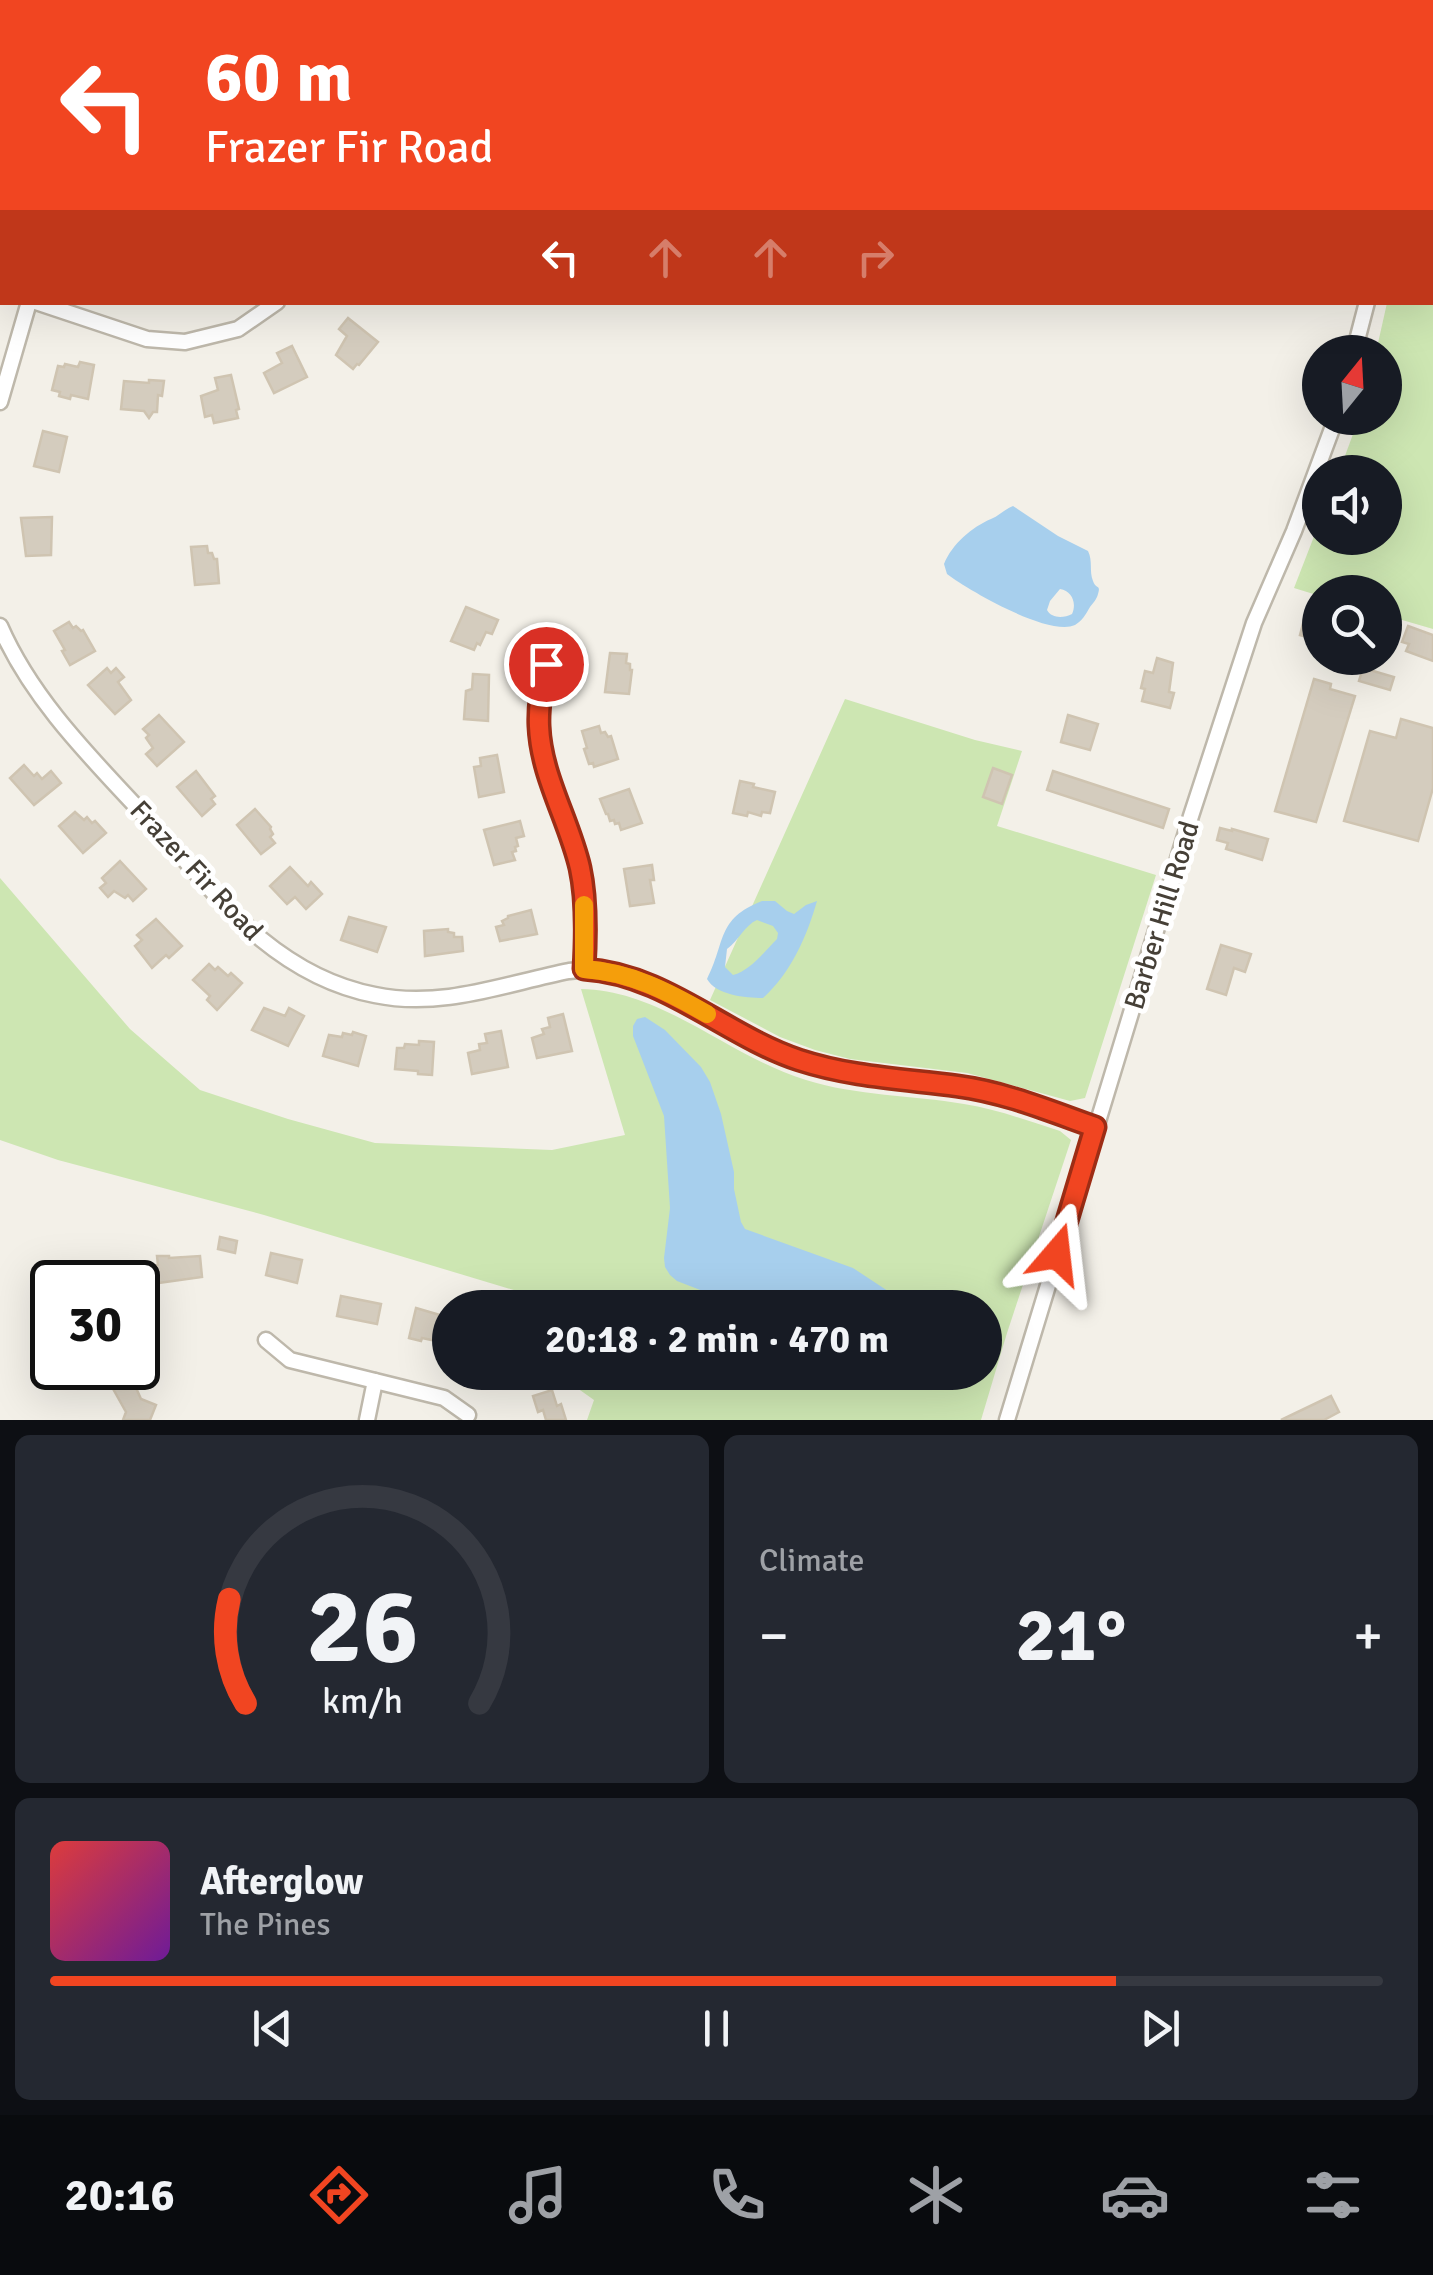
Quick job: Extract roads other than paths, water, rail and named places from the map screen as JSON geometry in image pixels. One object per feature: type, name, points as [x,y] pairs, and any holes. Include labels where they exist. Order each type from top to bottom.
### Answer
[{"type":"street","points":[[0,402],[32,305]]},
{"type":"street","points":[[42,305],[147,339],[185,342],[238,328],[272,305]]},
{"type":"street","points":[[1358,335],[1366,305]]},
{"type":"street","name":"Barber Hill Road","points":[[1006,1420],[1236,678],[1330,435]]},
{"type":"street","name":"Frazer Fir Road","points":[[0,626],[13,657],[34,689],[246,926],[320,977],[371,994],[421,1000],[453,998],[584,969],[617,973],[644,982],[769,1047],[814,1064],[868,1077],[985,1091],[1095,1127]]},
{"type":"street","points":[[546,664],[540,693],[540,744],[582,876],[584,969]]},
{"type":"street","points":[[266,1340],[290,1360],[444,1398],[468,1415]]},
{"type":"street","points":[[367,1420],[376,1381]]},
{"type":"water","points":[[1013,506],[1088,551],[1092,577],[1099,591],[1075,625],[1063,627],[1029,618],[947,574],[944,564],[957,543]],"holes":[[[1060,589],[1068,592],[1074,606],[1072,614],[1062,617],[1047,610]]]},
{"type":"water","points":[[762,901],[775,901],[794,914],[817,901],[797,953],[763,998],[724,992],[707,979],[729,924]],"holes":[[[757,920],[773,926],[777,939],[751,965],[733,975],[725,967],[727,949]]]},
{"type":"water","points":[[645,1017],[665,1030],[701,1067],[710,1082],[721,1114],[745,1229],[853,1268],[886,1290],[700,1290],[670,1275],[664,1258],[670,1208],[664,1116],[633,1036],[637,1019]]}]
